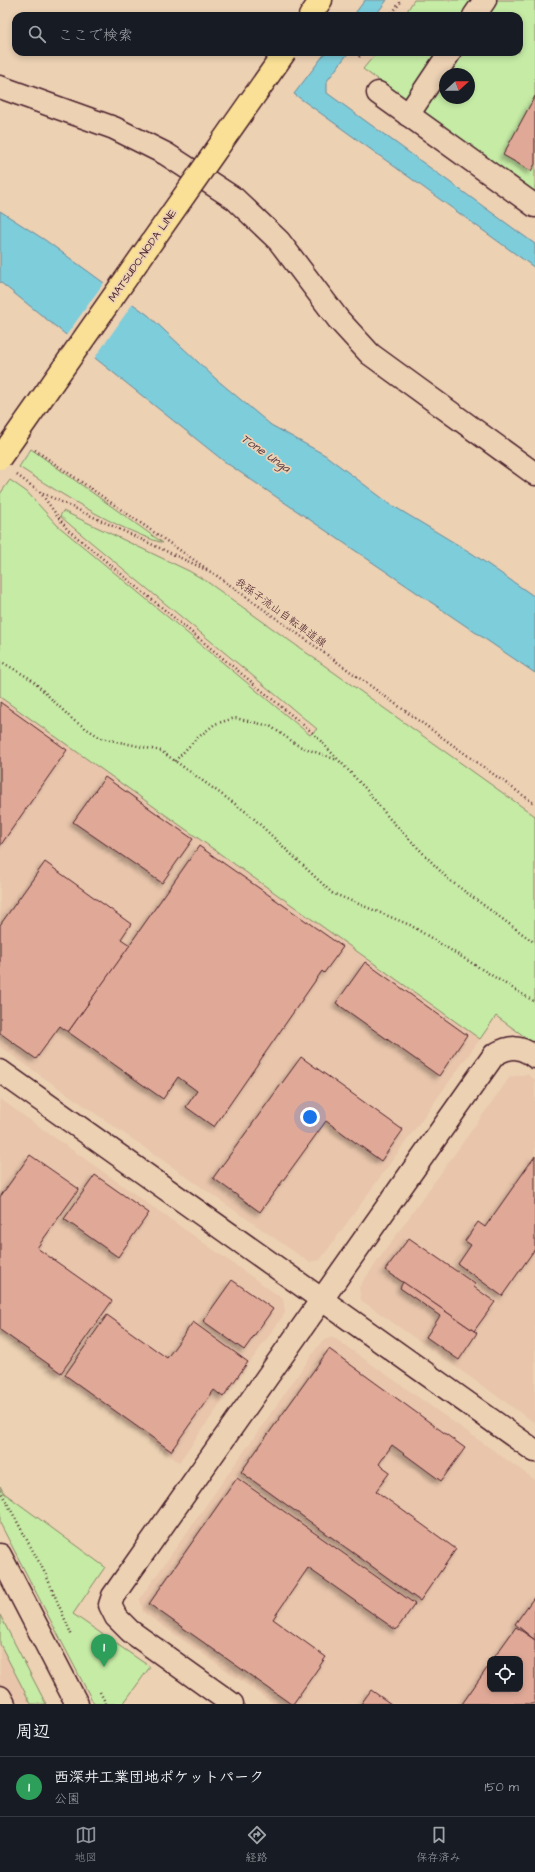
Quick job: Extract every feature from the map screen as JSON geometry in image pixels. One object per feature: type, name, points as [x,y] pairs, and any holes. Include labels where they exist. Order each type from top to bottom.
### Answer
[{"type":"main road","points":[[313,12],[321,0]]},
{"type":"main road","name":"MATSUDO-NODA LINE","points":[[6,464],[282,56]]},
{"type":"street","points":[[477,12],[485,0]]},
{"type":"street","points":[[408,116],[447,56]]},
{"type":"street","points":[[0,87],[114,128],[166,154],[235,199],[279,241],[338,320],[370,354],[535,474]]},
{"type":"street","points":[[378,92],[408,116],[535,206]]},
{"type":"street","points":[[232,1704],[130,1631],[116,1617],[110,1605],[113,1596],[494,1056],[505,1049],[513,1047],[529,1052],[535,1057]]},
{"type":"street","points":[[0,1071],[535,1451]]},
{"type":"street","points":[[0,1556],[77,1704]]},
{"type":"street","points":[[0,1697],[4,1704]]},
{"type":"path","points":[[393,12],[402,0]]},
{"type":"path","points":[[32,448],[213,573]]},
{"type":"path","name":"我孫子流山自転車道線","points":[[6,464],[40,492],[213,573],[535,804]]},
{"type":"path","points":[[40,492],[67,529],[313,733],[365,788],[389,818],[448,879],[535,943]]},
{"type":"path","points":[[0,660],[31,679],[73,720],[101,738],[161,751],[249,814],[332,892],[410,925],[535,1002]]},
{"type":"path","points":[[175,761],[196,738],[215,724],[235,718],[270,726],[299,746],[339,761]]},
{"type":"path","points":[[0,1490],[46,1575],[74,1641]]},
{"type":"path","points":[[99,1690],[106,1704]]},
{"type":"shaded area","points":[[0,697],[480,1039],[320,1260],[309,1262],[0,1047]]},
{"type":"shaded area","points":[[527,1074],[535,1080],[535,1423],[361,1300],[359,1287],[510,1077]]},
{"type":"shaded area","points":[[0,1099],[283,1299],[285,1313],[179,1462],[0,1334]]},
{"type":"shaded area","points":[[333,1337],[535,1480],[535,1704],[274,1704],[143,1612],[140,1599],[322,1341]]},
{"type":"shaded area","points":[[0,1615],[46,1704],[0,1704]]},
{"type":"green space","points":[[414,0],[535,0],[535,194],[363,69],[374,56],[523,56],[523,12],[406,12]]},
{"type":"green space","points":[[31,449],[163,543],[152,540],[120,526],[69,498],[19,467]]},
{"type":"green space","points":[[10,480],[27,492],[57,525],[310,735],[317,729],[75,529],[60,516],[63,511],[189,571],[206,581],[535,816],[535,1044],[496,1016],[480,1039],[0,697],[0,494]]},
{"type":"green space","points":[[0,1486],[4,1493],[105,1567],[73,1614],[150,1667],[123,1704],[94,1704],[0,1523]]},
{"type":"green space","points":[[0,1615],[46,1704],[31,1704],[0,1644]]},
{"type":"water","points":[[365,0],[387,0],[378,12],[356,12]]},
{"type":"water","points":[[323,56],[346,56],[327,81],[327,93],[535,244],[535,268],[294,94]]},
{"type":"water","name":"Tone Unga","points":[[0,211],[45,240],[148,315],[216,379],[271,425],[325,455],[390,504],[473,554],[535,597],[535,673],[225,462],[0,282]]},
{"type":"pier","points":[[105,281],[134,302],[94,359],[65,337]]},
{"type":"building","points":[[535,96],[535,164],[531,171],[503,155]]},
{"type":"building","points":[[0,702],[67,750],[0,846]]},
{"type":"building","points":[[105,777],[193,839],[162,883],[73,822]]},
{"type":"building","points":[[199,846],[343,947],[324,973],[322,971],[214,1127],[186,1107],[197,1091],[178,1077],[163,1099],[68,1032]]},
{"type":"building","points":[[45,862],[131,924],[121,939],[130,945],[68,1032],[60,1026],[36,1059],[0,1033],[0,925]]},
{"type":"building","points":[[365,962],[467,1035],[439,1076],[336,1003]]},
{"type":"building","points":[[301,1057],[403,1130],[381,1161],[326,1121],[260,1212],[213,1178]]},
{"type":"building","points":[[30,1155],[79,1189],[37,1248],[112,1301],[61,1373],[0,1330],[0,1197]]},
{"type":"building","points":[[535,1156],[535,1249],[502,1296],[458,1264],[471,1245],[465,1241],[478,1222],[485,1227]]},
{"type":"building","points":[[95,1175],[149,1213],[118,1257],[64,1219]]},
{"type":"building","points":[[409,1238],[475,1284],[474,1287],[495,1302],[474,1331],[385,1270]]},
{"type":"building","points":[[232,1280],[273,1309],[244,1350],[203,1321]]},
{"type":"building","points":[[403,1282],[477,1333],[459,1360],[426,1337],[440,1316],[400,1288]]},
{"type":"building","points":[[107,1315],[167,1358],[193,1322],[248,1362],[223,1397],[214,1390],[171,1451],[65,1375]]},
{"type":"building","points":[[329,1349],[465,1448],[441,1481],[392,1445],[379,1464],[390,1472],[376,1491],[456,1549],[420,1601],[241,1472]]},
{"type":"building","points":[[237,1478],[415,1604],[396,1630],[308,1568],[273,1619],[326,1657],[293,1704],[149,1604]]},
{"type":"building","points":[[535,1596],[535,1640],[515,1624]]},
{"type":"building","points":[[516,1627],[535,1640],[535,1704],[462,1704],[487,1668],[487,1692],[523,1692],[523,1656],[495,1656]]},
{"type":"building","points":[[371,1690],[391,1704],[361,1704]]},
{"type":"place","name":"西深井工業団地ポケットパーク","points":[[104,1667]]}]
